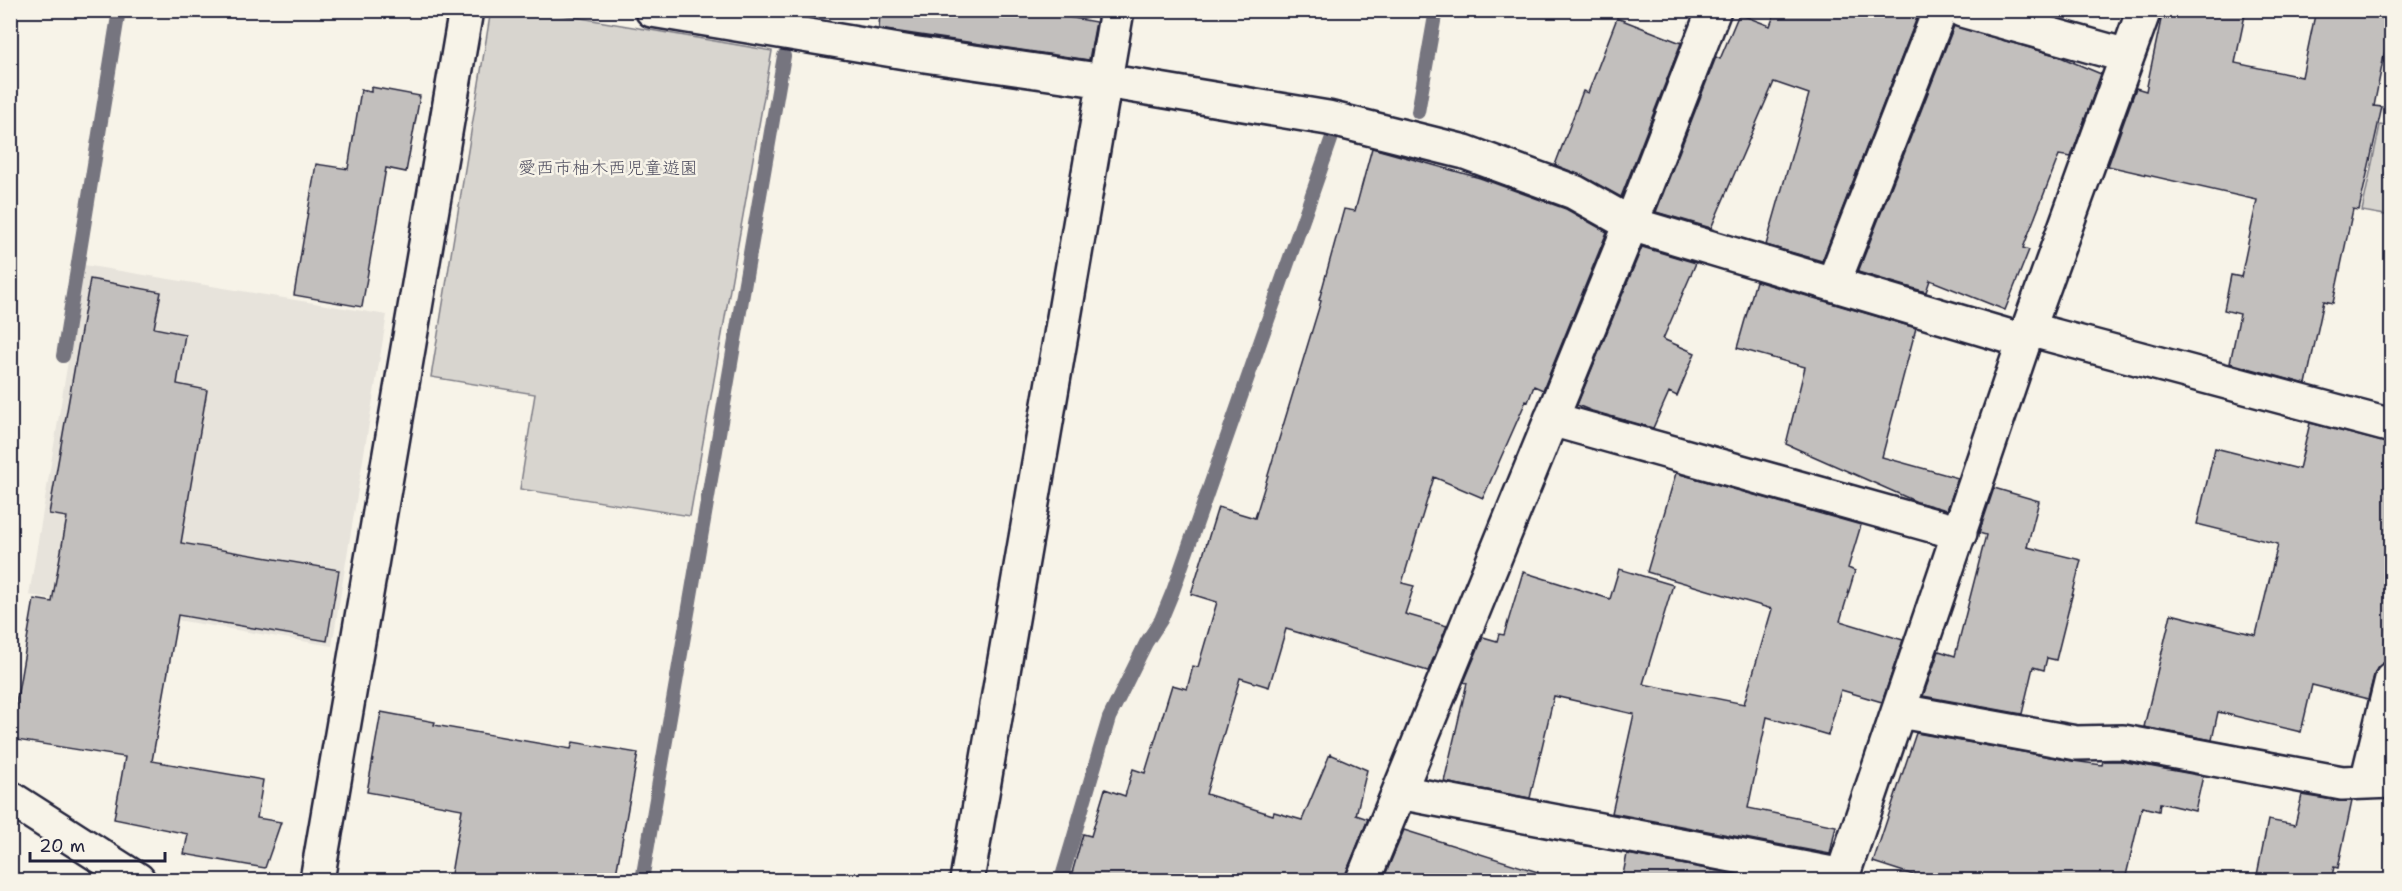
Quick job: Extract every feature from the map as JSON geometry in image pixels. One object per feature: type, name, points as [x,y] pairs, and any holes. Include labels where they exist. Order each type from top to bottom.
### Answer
[{"type":"street","points":[[317,880],[466,10]]},
{"type":"street","points":[[652,10],[910,54],[1105,81],[1328,118],[1465,152],[1574,192],[1631,224],[1833,284],[2026,335],[2391,426]]},
{"type":"street","points":[[967,880],[1117,10]]},
{"type":"street","points":[[1363,880],[1631,224],[1714,10]]},
{"type":"street","points":[[1833,284],[1940,10]]},
{"type":"street","points":[[1962,10],[2127,56]]},
{"type":"street","points":[[1399,792],[1842,878],[2026,335],[2144,10]]},
{"type":"street","points":[[1551,419],[1960,533]]},
{"type":"street","points":[[1900,711],[2076,743],[2123,742],[2342,783],[2379,782],[2391,679]]},
{"type":"street","points":[[10,798],[138,880]]},
{"type":"shaded area","points":[[84,265],[387,315],[332,646],[29,595]]},
{"type":"green space","name":"愛西市柚木西児童遊園","points":[[499,11],[540,11],[772,51],[690,516],[520,489],[535,394],[431,377],[490,16]]},
{"type":"green space","points":[[2380,125],[2391,127],[2391,216],[2362,211]]},
{"type":"building","points":[[880,10],[1028,10],[1096,22],[1089,60],[879,29]]},
{"type":"building","points":[[1776,10],[1920,10],[1822,261],[1766,245],[1809,94],[1774,82],[1711,228],[1656,212],[1716,57],[1720,59],[1739,14],[1770,26]]},
{"type":"building","points":[[2163,10],[2246,10],[2235,63],[2302,77],[2316,10],[2391,10],[2374,106],[2382,107],[2359,210],[2353,209],[2333,303],[2324,301],[2306,384],[2230,363],[2240,314],[2224,310],[2231,275],[2241,277],[2257,200],[2108,166],[2136,88],[2146,91]]},
{"type":"building","points":[[1617,18],[1681,43],[1621,197],[1583,176],[1555,165],[1583,91],[1588,93]]},
{"type":"building","points":[[1954,26],[2058,56],[2101,74],[2071,157],[2059,155],[2023,248],[2029,250],[2005,310],[1930,280],[1926,292],[1858,272]]},
{"type":"building","points":[[371,87],[420,96],[406,172],[386,168],[362,307],[294,295],[316,164],[348,169],[361,90],[371,92]]},
{"type":"building","points":[[1372,148],[1480,178],[1566,209],[1607,232],[1543,390],[1534,386],[1483,498],[1434,477],[1402,583],[1414,586],[1405,614],[1447,626],[1428,671],[1286,629],[1269,687],[1240,678],[1206,794],[1273,815],[1274,812],[1302,820],[1330,754],[1367,770],[1356,815],[1368,819],[1345,880],[1070,880],[1083,834],[1091,836],[1105,789],[1125,796],[1133,769],[1145,773],[1172,685],[1187,689],[1193,666],[1198,667],[1217,602],[1191,594],[1218,507],[1255,518],[1321,301],[1319,300],[1344,209],[1355,211]]},
{"type":"building","points":[[1642,247],[1696,263],[1663,339],[1695,353],[1677,396],[1669,392],[1653,428],[1577,405]]},
{"type":"building","points":[[90,279],[161,292],[154,328],[185,334],[177,384],[207,390],[181,543],[339,570],[327,641],[178,615],[152,761],[263,780],[257,818],[281,822],[265,868],[184,854],[188,834],[114,819],[125,757],[10,739],[34,599],[52,602],[67,517],[49,514]]},
{"type":"building","points":[[1756,281],[1916,328],[1882,457],[1958,478],[1947,510],[1917,502],[1786,444],[1805,367],[1737,348]]},
{"type":"building","points":[[2310,423],[2391,444],[2391,661],[2386,661],[2378,667],[2368,699],[2312,685],[2301,732],[2218,712],[2212,740],[2144,727],[2171,614],[2256,635],[2278,544],[2197,524],[2215,448],[2299,469]]},
{"type":"building","points":[[1676,473],[1861,525],[1848,568],[1855,571],[1840,621],[1903,640],[1882,702],[1841,690],[1828,735],[1767,717],[1748,808],[1836,826],[1830,854],[1612,813],[1634,714],[1554,696],[1530,798],[1444,782],[1467,683],[1464,682],[1483,637],[1497,641],[1499,634],[1504,635],[1523,572],[1610,599],[1619,569],[1673,585],[1643,684],[1744,704],[1772,609],[1647,572]]},
{"type":"building","points":[[1994,488],[2039,501],[2027,547],[2081,560],[2056,660],[2047,658],[2044,670],[2033,667],[2022,714],[1923,696],[1939,651],[1955,656],[1986,535],[1979,533]]},
{"type":"building","points":[[381,712],[435,722],[434,725],[571,749],[573,742],[638,753],[615,880],[450,880],[462,809],[367,792]]},
{"type":"building","points":[[1916,733],[2073,761],[2102,765],[2103,761],[2121,761],[2203,776],[2195,811],[2160,803],[2159,811],[2142,807],[2125,880],[1929,880],[1873,862]]},
{"type":"building","points":[[2302,795],[2352,801],[2338,868],[2334,867],[2331,880],[2256,880],[2268,820],[2295,825]]},
{"type":"building","points":[[1404,830],[1538,872],[1537,880],[1383,880]]},
{"type":"building","points":[[1627,854],[1755,878],[1754,880],[1622,880]]},
{"type":"waterway","points":[[63,356],[119,10]]},
{"type":"waterway","points":[[1418,112],[1436,10]]},
{"type":"waterway","points":[[642,880],[784,56]]},
{"type":"waterway","points":[[1061,880],[1109,718],[1146,643],[1161,620],[1173,591],[1331,140]]}]
